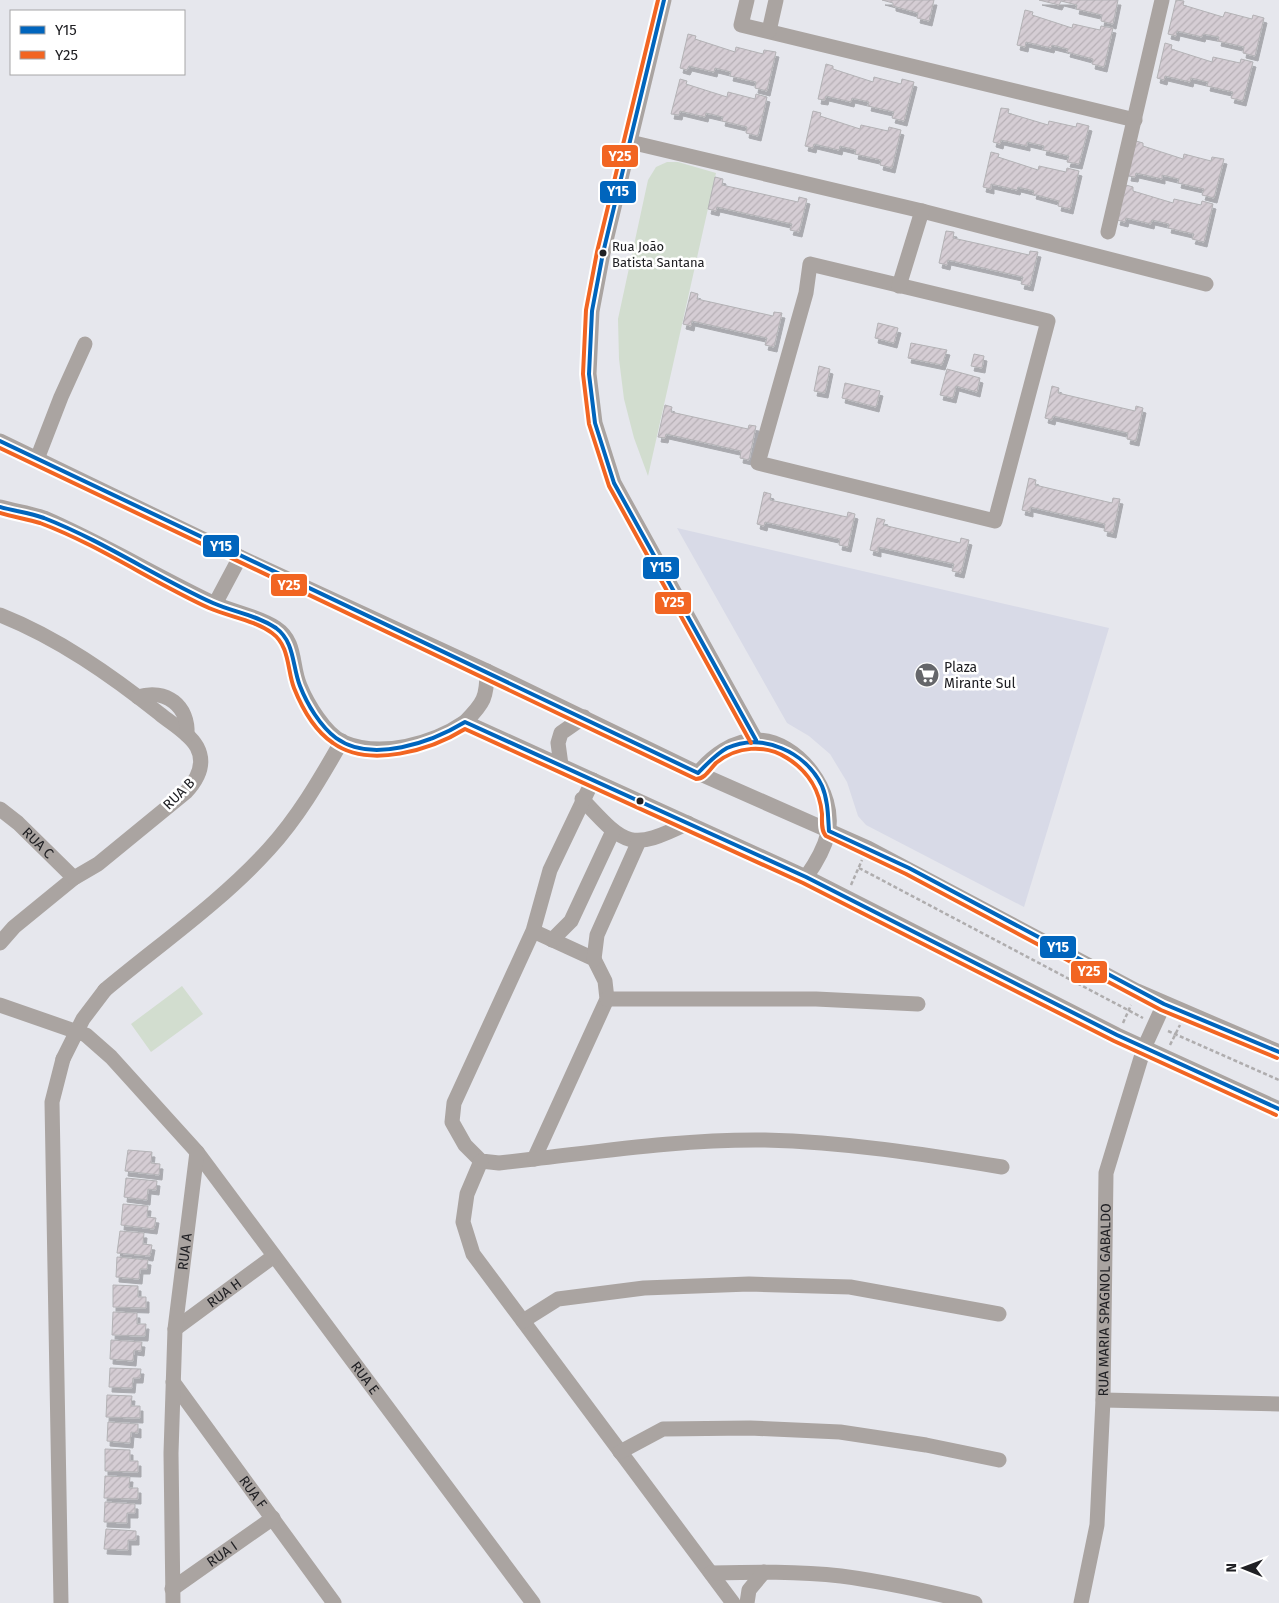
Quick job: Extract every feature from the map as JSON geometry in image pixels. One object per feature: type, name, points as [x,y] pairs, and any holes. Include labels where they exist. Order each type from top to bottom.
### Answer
[{"type":"street","points":[[664,0],[592,311],[589,374],[595,423],[614,483],[756,740]]},
{"type":"street","points":[[748,0],[741,25],[1134,120]]},
{"type":"street","points":[[770,32],[776,0]]},
{"type":"street","points":[[1108,232],[1162,0]]},
{"type":"street","points":[[630,142],[922,211],[1206,284]]},
{"type":"street","points":[[899,286],[922,211]]},
{"type":"street","points":[[810,264],[899,286],[1048,321],[995,521],[758,463],[806,293],[810,264]]},
{"type":"street","points":[[37,459],[61,397],[85,344]]},
{"type":"street","points":[[0,442],[487,671],[698,773],[868,848],[1164,1004],[1279,1052]]},
{"type":"street","points":[[0,507],[43,518],[215,604],[276,627],[288,638],[299,684],[308,702],[320,721],[342,742],[381,749],[415,745],[453,731],[465,722],[478,708],[487,692],[487,671]]},
{"type":"street","points":[[215,604],[240,556]]},
{"type":"street","name":"RUA B","points":[[0,615],[80,656],[138,696],[187,735],[197,748],[201,765],[196,781],[186,792],[98,864],[74,878],[14,927],[0,943]]},
{"type":"street","points":[[561,765],[558,743],[561,733],[584,717]]},
{"type":"street","points":[[465,722],[806,877],[1117,1035],[1279,1109]]},
{"type":"street","points":[[698,773],[709,759],[728,747],[756,740],[777,744],[802,761],[819,780],[828,804],[829,831],[820,857],[806,877]]},
{"type":"street","points":[[61,1603],[52,1102],[63,1059],[83,1019],[105,990],[226,892],[270,848],[310,796],[342,742]]},
{"type":"street","points":[[592,780],[550,870],[533,931],[454,1103],[452,1122],[465,1145],[481,1161],[499,1163],[678,1142],[764,1140],[842,1144],[1002,1167]]},
{"type":"street","points":[[582,799],[613,831],[624,838],[639,841],[656,838],[688,823]]},
{"type":"street","name":"RUA C","points":[[0,809],[18,822],[74,878]]},
{"type":"street","points":[[552,940],[572,921],[613,831]]},
{"type":"street","points":[[534,1159],[607,999],[605,981],[594,960],[597,935],[639,841]]},
{"type":"street","points":[[533,931],[594,960]]},
{"type":"street","points":[[607,999],[740,998],[918,1004]]},
{"type":"street","name":"RUA MARIA SPAGNOL GABALDO","points":[[1081,1603],[1097,1525],[1103,1400],[1106,1173],[1144,1048],[1164,1004]]},
{"type":"street","points":[[0,1005],[86,1035],[111,1057],[197,1152]]},
{"type":"street","name":"RUA E","points":[[197,1152],[533,1603]]},
{"type":"street","name":"RUA A","points":[[172,1596],[170,1453],[175,1329],[197,1152]]},
{"type":"street","points":[[481,1161],[467,1194],[463,1222],[473,1254],[733,1603]]},
{"type":"street","name":"RUA H","points":[[175,1329],[274,1256]]},
{"type":"street","points":[[523,1321],[558,1299],[644,1288],[749,1284],[850,1287],[955,1304],[1000,1314]]},
{"type":"street","name":"RUA F","points":[[173,1382],[334,1603]]},
{"type":"street","points":[[1103,1400],[1279,1404]]},
{"type":"street","points":[[620,1452],[663,1430],[750,1428],[840,1432],[926,1445],[999,1460]]},
{"type":"street","name":"RUA I","points":[[172,1596],[272,1518]]},
{"type":"street","points":[[711,1573],[764,1572],[840,1576],[909,1587],[976,1603]]},
{"type":"street","points":[[747,1603],[750,1590],[764,1572]]},
{"type":"path","points":[[844,897],[868,848]]},
{"type":"path","points":[[859,868],[1155,1025],[1279,1080]]},
{"type":"path","points":[[1117,1035],[1138,991]]},
{"type":"path","points":[[1164,1058],[1186,1013]]},
{"type":"shaded area","name":"Plaza Mirante Sul","points":[[677,528],[1109,628],[1024,907],[866,825],[858,816],[847,782],[830,754],[809,736],[787,723]]},
{"type":"green space","points":[[667,162],[678,162],[716,173],[648,476],[634,438],[624,399],[619,359],[618,319],[648,180],[656,167]]},
{"type":"green space","points":[[182,986],[203,1014],[151,1052],[131,1024]]},
{"type":"building","points":[[882,0],[934,0],[929,21],[917,18],[918,13],[893,6],[893,3]]},
{"type":"building","points":[[1039,0],[1118,0],[1113,24],[1101,21],[1102,15],[1076,9],[1077,5],[1061,1],[1059,5]]},
{"type":"building","points":[[1176,0],[1184,1],[1183,5],[1223,17],[1225,12],[1252,19],[1253,15],[1264,18],[1255,56],[1243,53],[1244,47],[1218,41],[1219,37],[1203,34],[1202,37],[1177,31],[1176,36],[1168,34]]},
{"type":"building","points":[[1025,10],[1033,12],[1032,15],[1072,28],[1073,24],[1100,30],[1101,26],[1113,28],[1104,67],[1092,64],[1093,59],[1067,52],[1068,49],[1052,45],[1051,48],[1026,42],[1025,47],[1017,45]]},
{"type":"building","points":[[688,34],[696,36],[695,39],[735,52],[736,47],[763,54],[764,50],[776,52],[767,91],[755,88],[756,82],[730,76],[731,72],[715,68],[714,72],[689,66],[687,70],[680,68]]},
{"type":"building","points":[[1165,43],[1172,45],[1171,49],[1212,62],[1213,57],[1240,63],[1241,59],[1253,62],[1243,101],[1231,98],[1233,92],[1207,86],[1208,82],[1191,78],[1190,82],[1165,76],[1164,80],[1157,78]]},
{"type":"building","points":[[826,64],[833,66],[833,69],[873,82],[874,77],[901,84],[902,79],[914,82],[904,121],[892,118],[894,112],[868,106],[869,102],[852,98],[851,102],[826,96],[825,100],[818,99]]},
{"type":"building","points":[[680,79],[687,81],[686,84],[727,97],[728,92],[755,99],[756,94],[767,97],[758,136],[746,133],[747,127],[722,121],[723,117],[706,113],[705,117],[680,111],[679,115],[671,114]]},
{"type":"building","points":[[1001,108],[1009,109],[1008,113],[1048,125],[1049,121],[1076,127],[1077,123],[1089,126],[1079,164],[1067,162],[1069,156],[1043,150],[1044,146],[1027,142],[1027,146],[1001,140],[1000,144],[993,142]]},
{"type":"building","points":[[813,111],[821,113],[820,116],[860,129],[861,125],[888,131],[889,127],[901,130],[892,168],[880,165],[881,160],[855,154],[856,150],[840,146],[839,150],[814,144],[813,148],[805,146]]},
{"type":"building","points":[[1136,141],[1143,143],[1143,146],[1183,159],[1184,154],[1211,161],[1212,157],[1224,159],[1214,198],[1202,195],[1204,189],[1178,183],[1179,179],[1162,175],[1162,179],[1136,173],[1135,177],[1128,176]]},
{"type":"building","points":[[991,152],[999,154],[998,157],[1038,170],[1039,166],[1066,172],[1067,168],[1079,171],[1070,209],[1058,206],[1059,201],[1033,194],[1034,191],[1018,187],[1017,190],[991,184],[991,189],[983,187]]},
{"type":"building","points":[[715,177],[723,179],[722,185],[798,202],[799,197],[807,199],[799,232],[790,230],[792,224],[717,207],[716,211],[708,209]]},
{"type":"building","points":[[1126,185],[1133,187],[1133,191],[1173,203],[1174,199],[1201,205],[1202,201],[1213,204],[1204,242],[1192,239],[1194,234],[1168,228],[1169,224],[1152,220],[1151,224],[1126,218],[1125,222],[1117,220]]},
{"type":"building","points":[[946,231],[954,232],[953,238],[1029,255],[1030,251],[1038,252],[1030,286],[1021,284],[1023,277],[948,260],[947,265],[939,263]]},
{"type":"building","points":[[691,292],[698,294],[697,299],[773,316],[774,312],[782,313],[774,347],[765,345],[767,338],[692,321],[691,326],[683,324]]},
{"type":"building","points":[[878,323],[898,328],[894,343],[875,338]]},
{"type":"building","points":[[911,343],[947,350],[942,365],[908,358]]},
{"type":"building","points":[[974,354],[984,356],[982,368],[971,366]]},
{"type":"building","points":[[819,366],[830,369],[825,393],[814,391]]},
{"type":"building","points":[[947,369],[980,378],[977,392],[956,386],[953,398],[940,395]]},
{"type":"building","points":[[845,383],[880,391],[876,407],[842,398]]},
{"type":"building","points":[[1052,386],[1059,388],[1058,393],[1135,411],[1136,406],[1143,408],[1136,441],[1127,439],[1128,433],[1053,416],[1052,420],[1045,418]]},
{"type":"building","points":[[665,405],[672,407],[671,412],[748,429],[749,425],[756,426],[749,460],[740,458],[741,451],[666,434],[665,438],[658,437]]},
{"type":"building","points":[[1029,478],[1036,480],[1035,485],[1112,503],[1113,498],[1120,499],[1113,533],[1104,531],[1105,524],[1030,507],[1030,512],[1022,510]]},
{"type":"building","points":[[764,492],[771,494],[770,500],[847,517],[848,512],[855,514],[848,547],[839,545],[840,539],[765,522],[764,526],[757,524]]},
{"type":"building","points":[[877,518],[885,520],[883,525],[960,543],[961,538],[969,540],[961,573],[952,571],[954,564],[878,547],[878,552],[870,550]]},
{"type":"building","points":[[128,1150],[152,1152],[151,1163],[160,1164],[159,1175],[125,1171]]},
{"type":"building","points":[[126,1178],[157,1181],[156,1190],[148,1189],[147,1200],[124,1197]]},
{"type":"building","points":[[123,1204],[148,1206],[147,1217],[156,1218],[154,1229],[121,1225]]},
{"type":"building","points":[[120,1231],[144,1233],[143,1244],[152,1245],[150,1256],[117,1253]]},
{"type":"building","points":[[117,1257],[148,1260],[147,1269],[140,1269],[139,1279],[116,1277]]},
{"type":"building","points":[[113,1285],[138,1286],[138,1297],[146,1297],[146,1308],[113,1307]]},
{"type":"building","points":[[113,1312],[137,1313],[137,1324],[146,1324],[145,1336],[112,1335]]},
{"type":"building","points":[[111,1340],[142,1342],[141,1351],[134,1350],[133,1361],[110,1359]]},
{"type":"building","points":[[110,1368],[141,1369],[140,1378],[133,1378],[132,1388],[109,1387]]},
{"type":"building","points":[[107,1395],[132,1396],[131,1406],[140,1406],[140,1418],[106,1417]]},
{"type":"building","points":[[108,1422],[138,1424],[138,1433],[131,1432],[130,1443],[107,1441]]},
{"type":"building","points":[[105,1449],[130,1450],[130,1461],[138,1461],[138,1472],[105,1471]]},
{"type":"building","points":[[105,1476],[130,1477],[129,1488],[138,1488],[138,1499],[104,1498]]},
{"type":"building","points":[[105,1502],[135,1504],[135,1513],[127,1513],[127,1523],[104,1522]]},
{"type":"building","points":[[106,1529],[136,1531],[136,1540],[128,1540],[128,1550],[104,1549]]},
{"type":"transit line","name":"Y25","points":[[658,0],[597,252],[586,310],[583,374],[589,424],[609,486],[751,743]]},
{"type":"transit line","name":"Y15","points":[[664,0],[603,253],[592,311],[589,374],[595,423],[614,483],[756,740]]},
{"type":"transit line","name":"Y15","points":[[0,441],[698,773],[723,750],[740,744],[754,742],[782,748],[805,763],[815,774],[822,786],[827,802],[829,831],[909,868],[1164,1004],[1279,1052]]},
{"type":"transit line","name":"Y25","points":[[0,448],[696,779],[705,776],[724,757],[742,750],[760,749],[778,753],[794,763],[812,782],[819,797],[823,829],[826,836],[906,874],[1161,1010],[1277,1058]]},
{"type":"transit line","name":"Y15","points":[[0,507],[39,516],[66,527],[213,603],[261,620],[276,628],[287,640],[290,647],[297,678],[306,700],[330,733],[351,746],[384,750],[402,747],[436,737],[465,722],[806,877],[1117,1035],[1279,1109]]},
{"type":"transit line","name":"Y25","points":[[0,513],[40,523],[62,532],[188,598],[209,608],[250,622],[272,633],[278,638],[285,651],[294,688],[310,718],[326,738],[348,751],[364,755],[400,754],[435,744],[465,729],[803,883],[1114,1041],[1276,1115]]},
{"type":"place","name":"Rua João Batista Santana","points":[[603,253]]},
{"type":"place","name":"Plaza Mirante Sul","points":[[927,675]]}]
